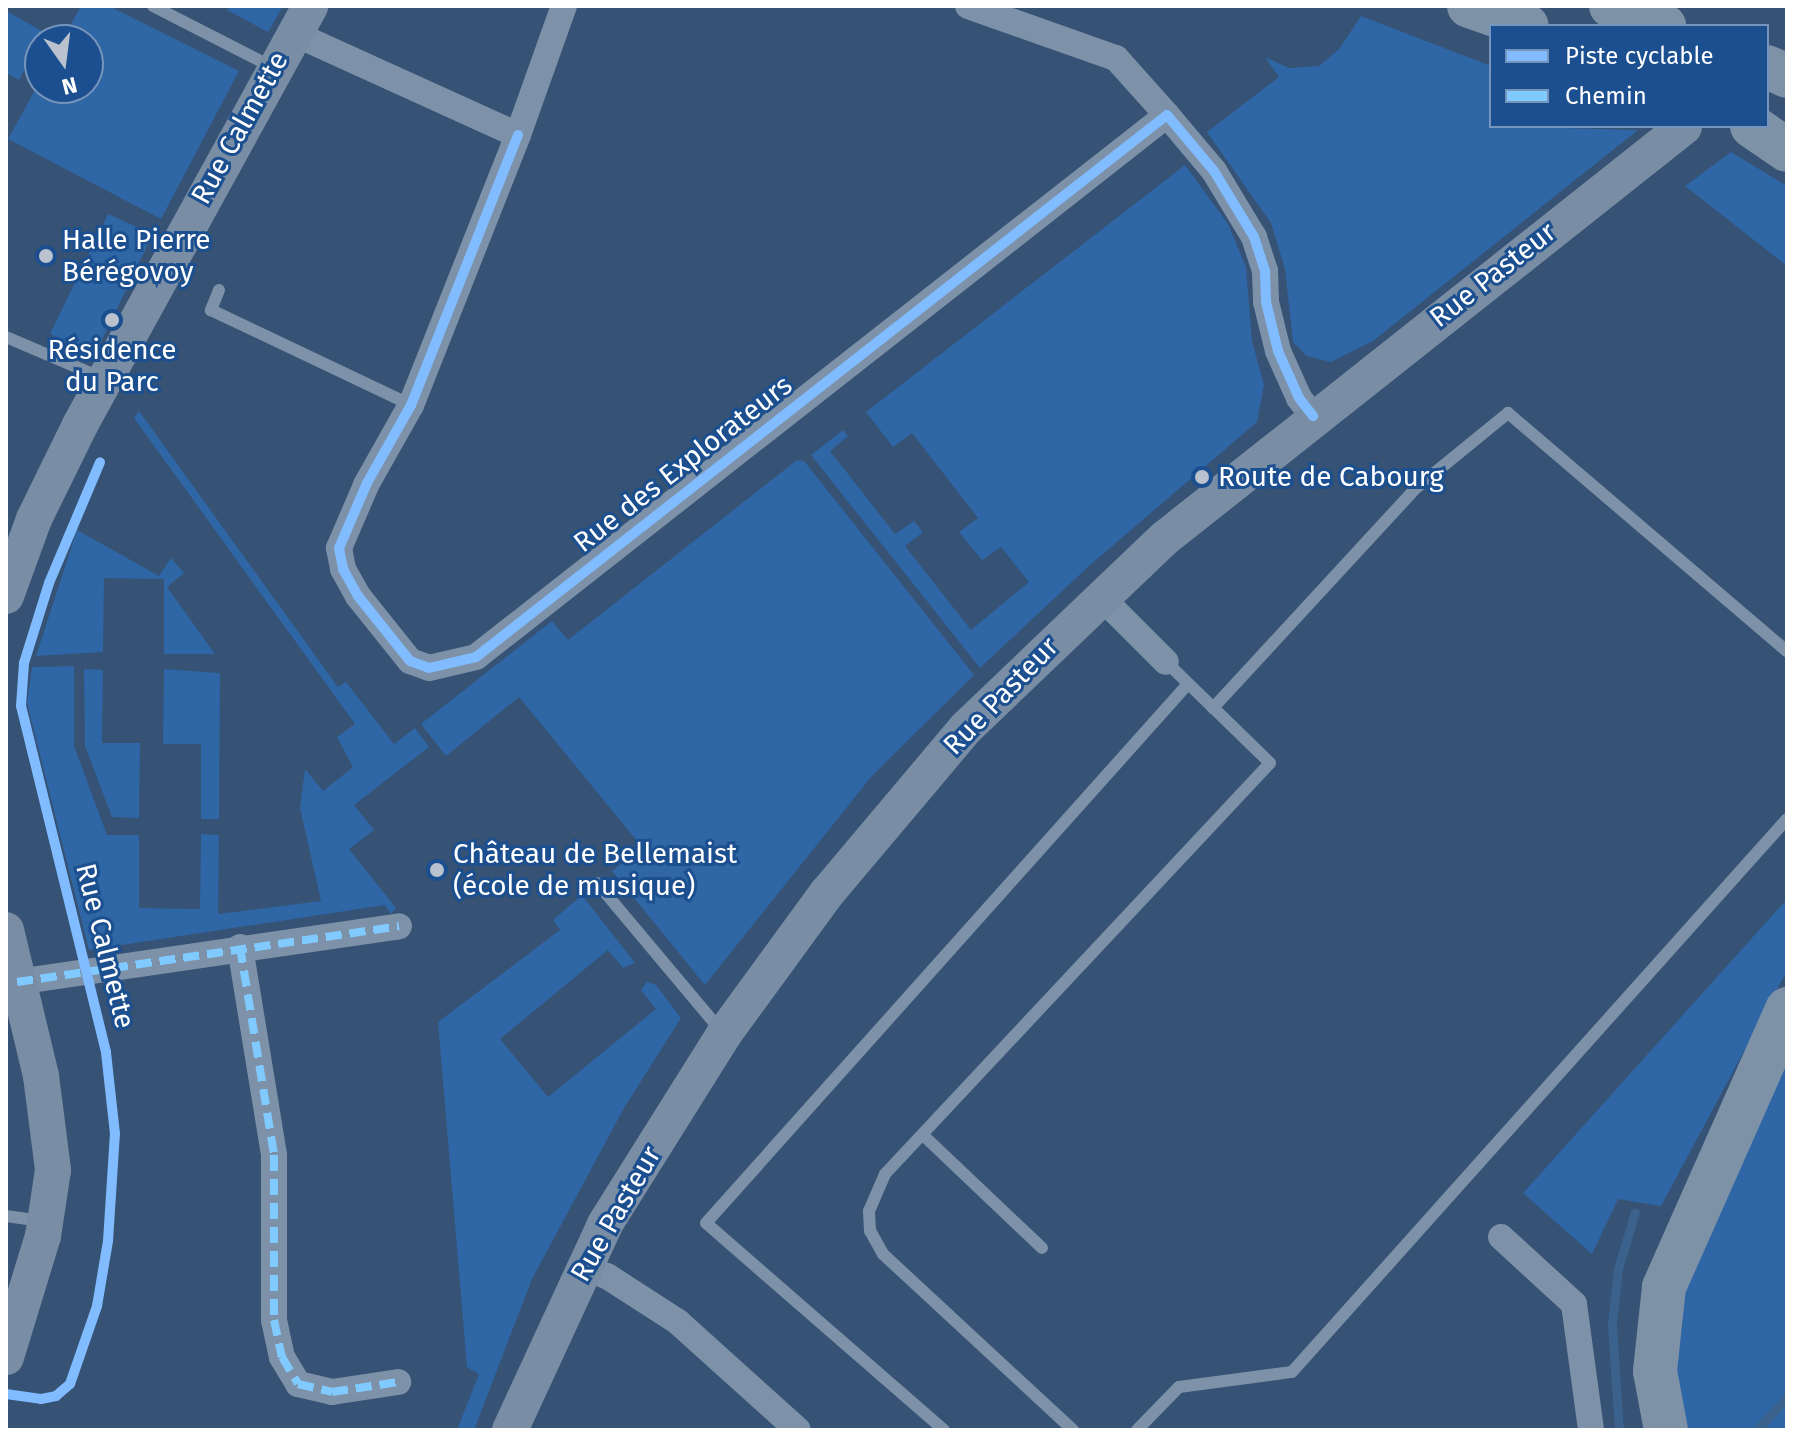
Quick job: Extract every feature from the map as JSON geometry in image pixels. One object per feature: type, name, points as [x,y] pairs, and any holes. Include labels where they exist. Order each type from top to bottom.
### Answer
[{"type":"highway","points":[[1469,6],[1521,24]]},
{"type":"highway","points":[[1611,6],[1659,24]]},
{"type":"highway","points":[[1755,128],[1787,150]]},
{"type":"highway","points":[[1665,1429],[1655,1371],[1664,1287],[1787,1009]]},
{"type":"main road","name":"Rue Calmette","points":[[6,596],[34,519],[105,380],[272,67],[301,20]]},
{"type":"main road","name":"Rue Pasteur","points":[[510,1430],[583,1267],[724,1034],[875,833],[966,728],[1100,596],[1313,416],[1683,128]]},
{"type":"main road","points":[[6,930],[51,1131],[53,1170],[45,1221],[23,1316],[6,1357]]},
{"type":"street","name":"Rue des Explorateurs","points":[[564,6],[518,135],[411,405],[361,494],[339,548],[349,584],[410,661],[429,668],[449,666],[476,657],[1167,115]]},
{"type":"street","points":[[968,6],[1116,58],[1167,115],[1214,171],[1254,237],[1265,271],[1266,302],[1278,351],[1299,398],[1313,416]]},
{"type":"street","points":[[301,20],[518,135]]},
{"type":"street","points":[[1100,596],[1166,662]]},
{"type":"street","points":[[17,982],[399,926]]},
{"type":"street","points":[[240,947],[274,1155],[274,1320],[282,1357],[298,1384],[320,1389],[398,1382]]},
{"type":"street","points":[[1501,1237],[1574,1304],[1591,1430]]},
{"type":"street","points":[[583,1267],[607,1276],[678,1322],[798,1430]]},
{"type":"lane","points":[[153,6],[272,67]]},
{"type":"lane","points":[[219,290],[211,310],[411,405]]},
{"type":"lane","points":[[6,337],[105,380]]},
{"type":"lane","points":[[1213,708],[1416,488],[1508,413],[1787,651]]},
{"type":"lane","points":[[1073,1430],[883,1254],[870,1231],[874,1194],[885,1174],[1270,763],[1166,662]]},
{"type":"lane","points":[[944,1430],[706,1223],[1188,684]]},
{"type":"lane","points":[[1137,1430],[1179,1387],[1292,1372],[1787,819]]},
{"type":"lane","points":[[597,883],[724,1034]]},
{"type":"lane","points":[[923,1135],[1042,1248]]},
{"type":"lane","points":[[6,1216],[45,1221]]},
{"type":"shaded area","points":[[81,6],[109,6],[239,71],[161,219],[8,139],[27,104],[104,104],[104,24],[71,24]]},
{"type":"shaded area","points":[[230,6],[283,6],[268,32],[227,10]]},
{"type":"shaded area","points":[[6,11],[30,24],[24,24],[24,70],[19,80],[6,73]]},
{"type":"shaded area","points":[[1361,16],[1489,65],[1489,128],[1638,130],[1373,341],[1331,362],[1307,356],[1293,342],[1285,269],[1271,223],[1207,132],[1279,77],[1265,57],[1289,68],[1319,66],[1339,49]]},
{"type":"shaded area","points":[[1731,152],[1787,186],[1787,266],[1685,186]]},
{"type":"shaded area","points":[[1185,165],[1228,224],[1246,267],[1252,341],[1264,385],[1257,422],[1089,566],[980,668],[811,455],[843,430],[848,436],[830,451],[895,534],[914,521],[923,532],[905,546],[971,630],[1029,582],[1001,547],[982,560],[959,532],[978,518],[912,433],[893,447],[866,412]]},
{"type":"shaded area","points":[[108,214],[153,234],[99,346],[86,352],[50,334]]},
{"type":"shaded area","points":[[139,411],[338,687],[346,682],[394,744],[415,728],[429,747],[354,805],[374,830],[349,849],[396,908],[391,914],[385,905],[89,950],[27,703],[32,667],[74,666],[74,746],[107,835],[139,835],[139,908],[200,909],[201,834],[219,835],[218,914],[321,901],[300,808],[305,769],[323,791],[353,767],[337,737],[355,724],[134,418]]},
{"type":"shaded area","points":[[797,460],[804,461],[974,675],[871,777],[705,985],[612,871],[642,847],[519,697],[446,756],[421,724],[552,621],[568,640]]},
{"type":"shaded area","points":[[77,530],[159,576],[171,558],[184,573],[167,587],[215,654],[164,654],[164,579],[104,578],[103,652],[36,656]]},
{"type":"shaded area","points":[[84,669],[103,670],[102,743],[140,743],[139,818],[112,817],[85,746]]},
{"type":"shaded area","points":[[164,669],[220,673],[219,819],[201,819],[201,744],[163,744]]},
{"type":"shaded area","points":[[582,895],[635,963],[623,968],[608,950],[500,1039],[548,1097],[656,1009],[641,990],[647,982],[656,985],[681,1018],[624,1108],[532,1279],[474,1430],[457,1430],[479,1374],[467,1367],[438,1022],[560,930],[553,920]]},
{"type":"shaded area","points":[[1787,899],[1787,971],[1661,1206],[1618,1199],[1592,1254],[1523,1193]]},
{"type":"shaded area","points":[[1787,1039],[1787,1430],[1680,1430],[1668,1320]]},
{"type":"waterway","points":[[1619,1430],[1612,1324],[1618,1269],[1635,1212]]},
{"type":"waterway","points":[[1757,1430],[1787,1397]]},
{"type":"marked path","points":[[17,982],[399,926]]},
{"type":"marked path","points":[[240,947],[274,1155],[274,1320],[282,1357],[298,1384],[332,1392],[398,1382]]},
{"type":"cycle path","points":[[518,135],[411,405],[367,483],[339,548],[343,569],[358,596],[410,661],[429,668],[476,657],[1167,115],[1214,171],[1254,237],[1265,271],[1266,302],[1278,351],[1299,398],[1313,416]]},
{"type":"cycle path","points":[[6,1394],[41,1399],[56,1396],[70,1384],[97,1306],[108,1241],[115,1134],[106,1052],[21,706],[24,663],[49,583],[100,462]]},
{"type":"place","name":"Halle Pierre Bérégovoy","points":[[46,256]]},
{"type":"place","name":"Résidence du Parc","points":[[112,320]]},
{"type":"place","name":"Route de Cabourg","points":[[1202,477]]},
{"type":"place","name":"Château de Bellemaist (école de musique)","points":[[437,870]]}]
